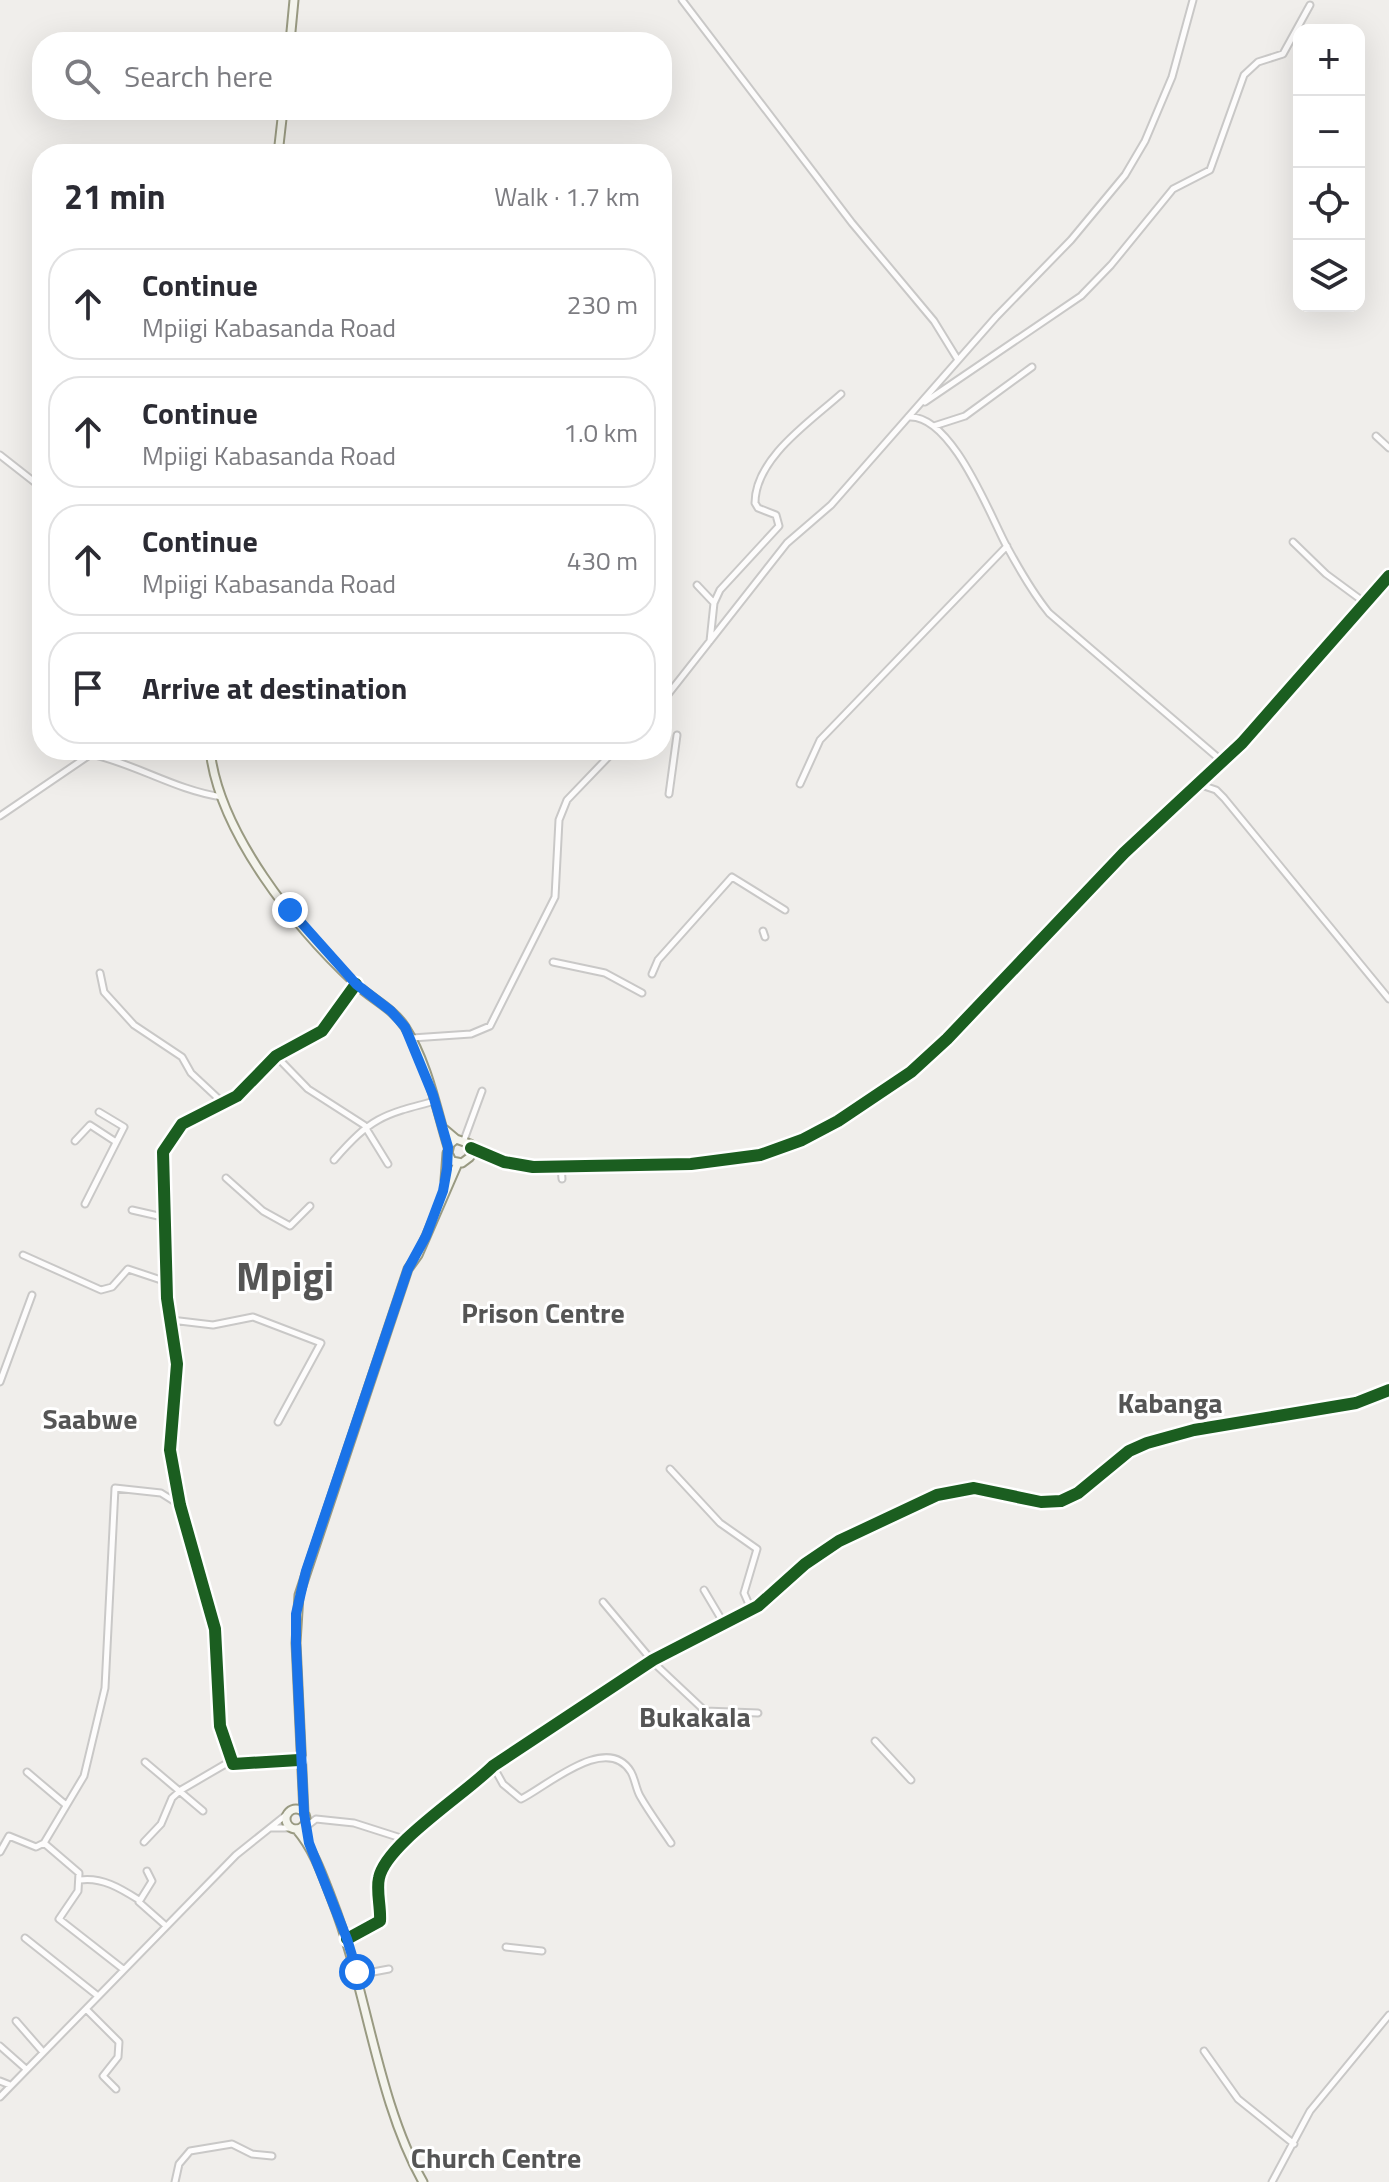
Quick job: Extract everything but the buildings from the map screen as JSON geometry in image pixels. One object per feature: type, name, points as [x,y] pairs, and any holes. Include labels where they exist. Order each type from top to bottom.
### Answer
[{"type":"main road","points":[[291,32],[294,0]]},
{"type":"main road","points":[[279,144],[282,120]]},
{"type":"main road","points":[[211,760],[212,773],[238,835],[262,871],[307,931],[356,984],[391,1011],[411,1039],[435,1101],[448,1150],[443,1191]]},
{"type":"main road","points":[[423,2182],[395,2115],[347,1939],[309,1843],[299,1760],[296,1643],[299,1595],[408,1269],[418,1255],[443,1191],[458,1163],[471,1152],[460,1139],[443,1128]]},
{"type":"main road","points":[[448,1150],[460,1139]]},
{"type":"main road","points":[[448,1150],[458,1163]]},
{"type":"main road","points":[[303,1790],[293,1809],[286,1815],[309,1843]]},
{"type":"main road","points":[[293,1809],[304,1813]]},
{"type":"main road","points":[[294,1828],[307,1824]]},
{"type":"street","points":[[682,0],[852,223],[934,321],[958,360]]},
{"type":"street","points":[[672,689],[787,543],[831,505],[958,360],[1071,240],[1134,161],[1172,77],[1193,0]]},
{"type":"street","points":[[920,405],[1081,296],[1111,265],[1173,189],[1210,170],[1244,75],[1258,62],[1283,54],[1310,5]]},
{"type":"street","points":[[934,426],[965,416],[1032,367]]},
{"type":"street","points":[[710,641],[714,603],[720,590],[779,526],[776,515],[758,508],[755,503],[762,477],[784,446],[841,394]]},
{"type":"street","points":[[908,417],[926,420],[934,426],[963,459],[1028,584],[1059,624],[1223,762]]},
{"type":"street","points":[[1376,436],[1389,448]]},
{"type":"street","points":[[0,455],[32,480]]},
{"type":"street","points":[[1293,542],[1326,574],[1364,602]]},
{"type":"street","points":[[800,784],[829,730],[1007,546]]},
{"type":"street","points":[[471,1152],[483,1153],[504,1162],[561,1167],[740,1159],[802,1140],[838,1121],[895,1083],[932,1053],[1124,853],[1201,785],[1389,576]]},
{"type":"street","points":[[697,585],[714,603]]},
{"type":"street","points":[[669,794],[677,735]]},
{"type":"street","points":[[0,816],[80,760]]},
{"type":"street","points":[[119,760],[172,784],[222,797]]},
{"type":"street","points":[[411,1039],[485,1034],[555,897],[559,820],[567,800],[605,760]]},
{"type":"street","points":[[1201,785],[1216,790],[1224,798],[1389,999]]},
{"type":"street","points":[[652,974],[668,947],[732,877],[785,910]]},
{"type":"street","points":[[553,962],[605,973],[642,993]]},
{"type":"street","points":[[100,973],[104,992],[134,1025],[182,1057],[191,1073],[222,1103]]},
{"type":"street","points":[[229,1762],[220,1726],[215,1629],[180,1505],[170,1450],[177,1364],[167,1282],[163,1152],[182,1124],[241,1093],[276,1056],[324,1029],[356,984]]},
{"type":"street","points":[[276,1056],[308,1089],[364,1125],[388,1164]]},
{"type":"street","points":[[460,1139],[482,1091]]},
{"type":"street","points":[[334,1160],[364,1125],[387,1113],[435,1101]]},
{"type":"street","points":[[85,1204],[124,1127],[99,1112]]},
{"type":"street","points":[[75,1141],[90,1125],[116,1142]]},
{"type":"street","points":[[561,1167],[562,1179]]},
{"type":"street","points":[[226,1178],[263,1211],[290,1226],[310,1206]]},
{"type":"street","points":[[132,1210],[167,1218]]},
{"type":"street","points":[[23,1255],[101,1290],[112,1287],[128,1269],[167,1282]]},
{"type":"street","points":[[0,1382],[32,1295]]},
{"type":"street","points":[[171,1320],[213,1325],[253,1317],[321,1343],[278,1422]]},
{"type":"street","points":[[347,1939],[380,1921],[378,1881],[383,1865],[404,1839],[470,1789],[493,1766],[653,1660],[751,1609],[805,1564],[839,1541],[937,1495],[974,1488],[1041,1502],[1061,1501],[1078,1493],[1129,1451],[1147,1443],[1194,1430],[1356,1403],[1389,1390]]},
{"type":"street","points":[[670,1469],[720,1523],[757,1549],[744,1593],[751,1609]]},
{"type":"street","points":[[0,1852],[9,1836],[36,1847],[44,1843],[87,1768],[105,1688],[115,1488],[161,1493],[180,1505]]},
{"type":"street","points":[[704,1590],[723,1622]]},
{"type":"street","points":[[603,1602],[653,1660],[705,1711],[758,1713]]},
{"type":"street","points":[[875,1741],[911,1780]]},
{"type":"street","points":[[493,1766],[503,1784],[521,1799],[588,1761],[606,1757],[617,1760],[631,1771],[639,1794],[671,1843]]},
{"type":"street","points":[[229,1762],[236,1765],[299,1760]]},
{"type":"street","points":[[145,1762],[203,1811]]},
{"type":"street","points":[[144,1842],[161,1824],[172,1798],[229,1762]]},
{"type":"street","points":[[27,1772],[66,1806]]},
{"type":"street","points":[[0,2097],[236,1855],[286,1815]]},
{"type":"street","points":[[307,1824],[316,1819],[343,1821],[404,1839]]},
{"type":"street","points":[[270,1828],[294,1828]]},
{"type":"street","points":[[44,1843],[71,1863],[80,1880],[78,1891],[59,1919],[123,1969]]},
{"type":"street","points":[[139,1900],[151,1884],[147,1871]]},
{"type":"street","points":[[80,1880],[94,1878],[106,1885],[114,1885],[139,1900],[166,1925]]},
{"type":"street","points":[[25,1938],[98,1996]]},
{"type":"street","points":[[506,1947],[542,1951]]},
{"type":"street","points":[[357,1975],[389,1969]]},
{"type":"street","points":[[86,2009],[119,2042],[118,2057],[103,2076],[116,2089]]},
{"type":"street","points":[[1272,2182],[1310,2111],[1389,2015]]},
{"type":"street","points":[[16,2021],[43,2052]]},
{"type":"street","points":[[0,2046],[26,2069]]},
{"type":"street","points":[[1204,2051],[1238,2099],[1294,2144]]},
{"type":"street","points":[[0,2081],[10,2085]]},
{"type":"street","points":[[175,2182],[179,2164],[190,2151],[232,2144],[252,2154],[272,2156]]},
{"type":"cycle path","points":[[471,1148],[504,1162],[533,1167],[691,1164],[760,1155],[802,1140],[838,1121],[911,1072],[947,1039],[1124,853],[1242,743],[1389,576]]},
{"type":"cycle path","points":[[299,1760],[233,1764],[220,1726],[215,1629],[180,1505],[170,1450],[177,1364],[167,1298],[163,1152],[182,1124],[237,1096],[276,1056],[322,1031],[356,984]]},
{"type":"cycle path","points":[[347,1939],[380,1921],[379,1878],[396,1850],[493,1766],[653,1660],[758,1606],[805,1564],[839,1541],[937,1495],[974,1488],[1041,1502],[1061,1501],[1078,1493],[1129,1451],[1147,1443],[1194,1430],[1356,1403],[1389,1390]]},
{"type":"district","name":"Mpigi","points":[[285,1277]]},
{"type":"district","name":"Prison Centre","points":[[543,1313]]},
{"type":"district","name":"Kabanga","points":[[1170,1403]]},
{"type":"district","name":"Saabwe","points":[[90,1419]]},
{"type":"district","name":"Bukakala","points":[[695,1717]]},
{"type":"district","name":"Church Centre","points":[[496,2158]]},
{"type":"route","points":[[290,910],[356,984],[391,1011],[405,1027],[422,1063],[448,1147],[443,1191],[418,1255],[408,1269],[306,1571],[296,1614],[299,1760],[309,1843],[357,1972]]}]
